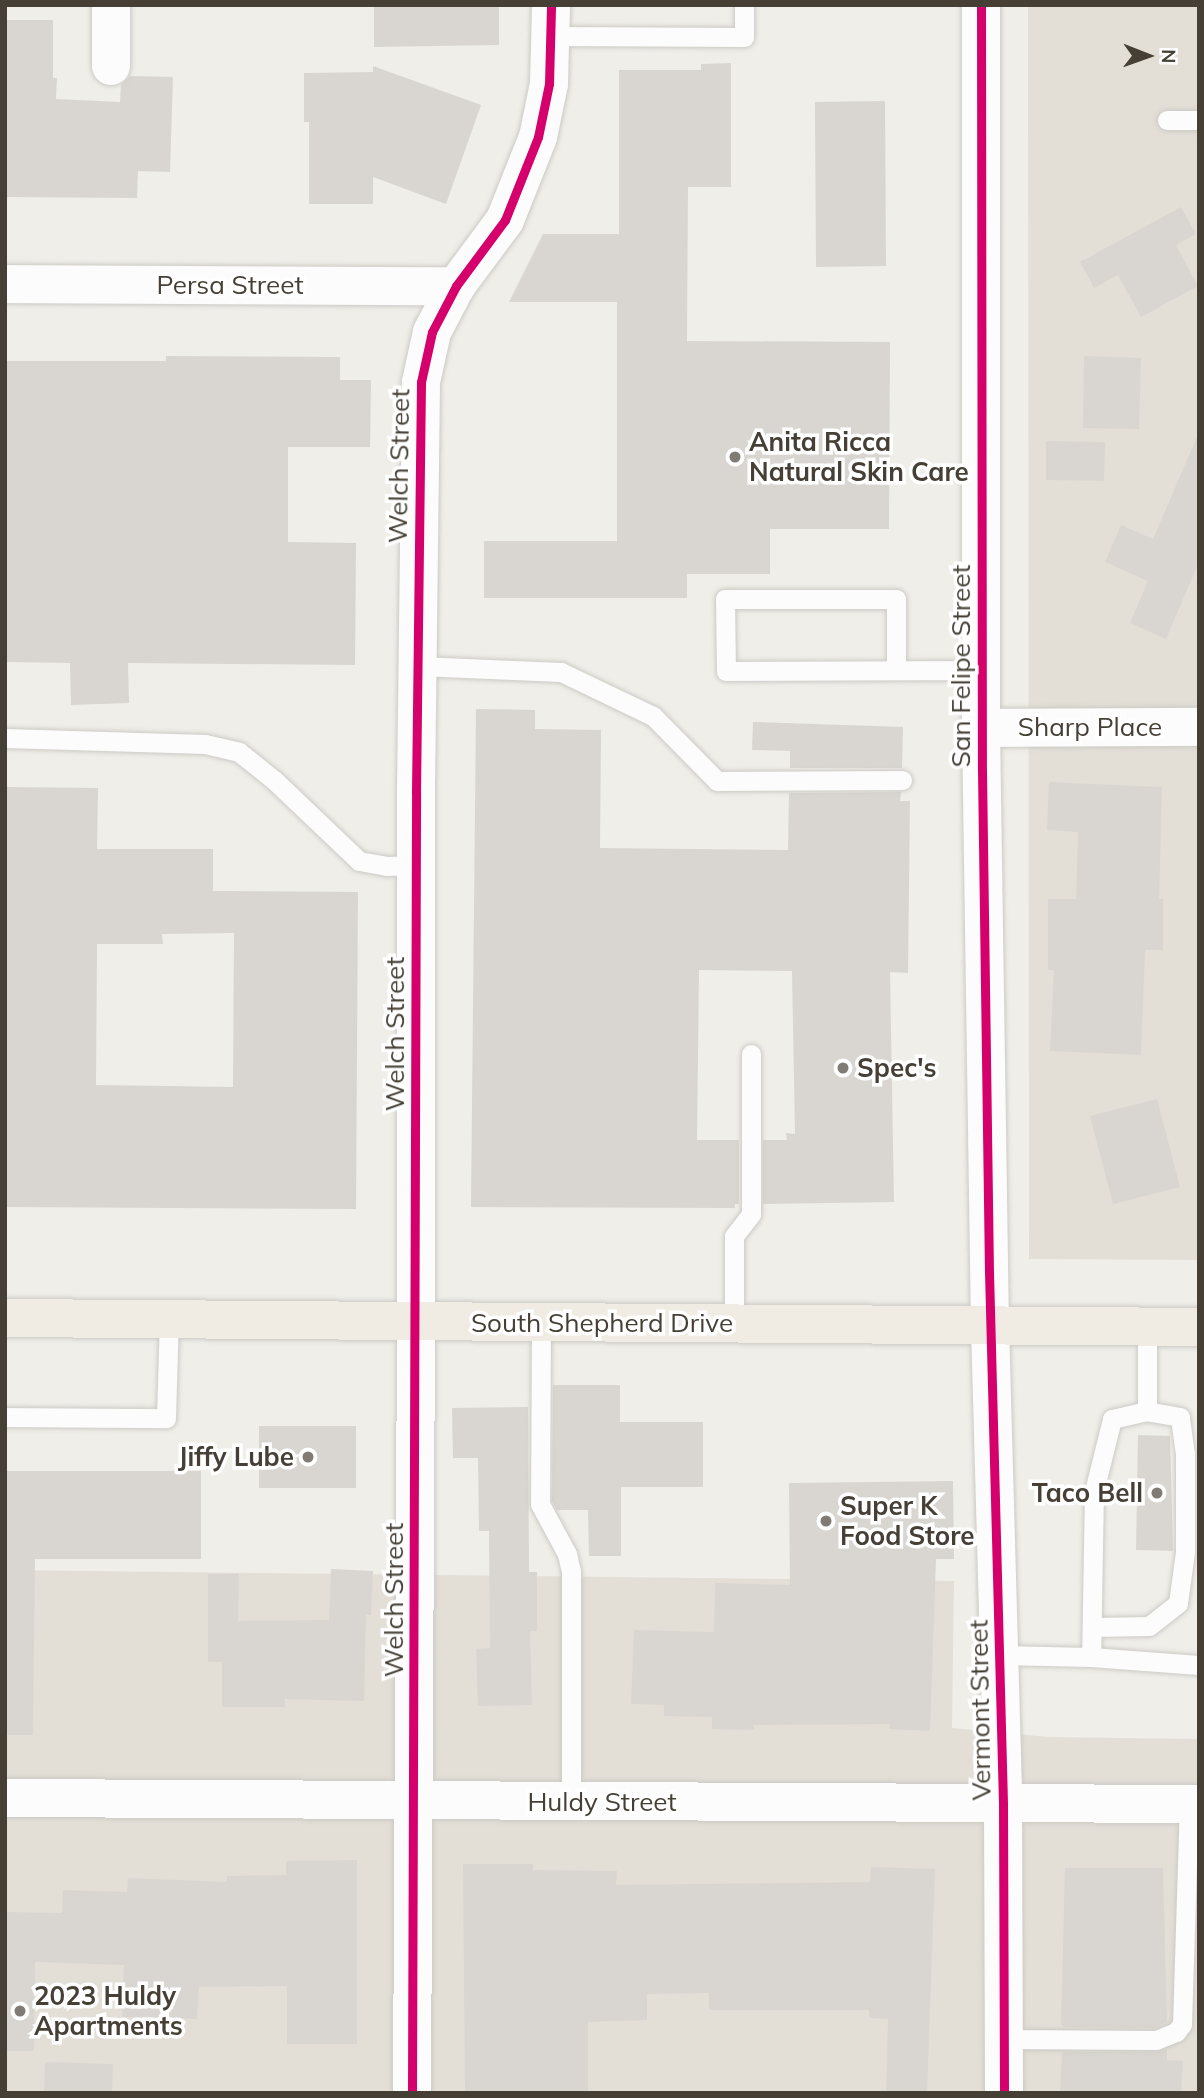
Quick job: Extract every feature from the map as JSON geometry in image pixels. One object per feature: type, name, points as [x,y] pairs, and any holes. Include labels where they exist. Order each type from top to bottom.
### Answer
[{"type":"main road","name":"South Shepherd Drive","points":[[5,1318],[1199,1327]]},
{"type":"street","points":[[111,5],[111,66]]},
{"type":"street","name":"San Felipe Street","points":[[981,5],[981,728],[990,1326]]},
{"type":"street","name":"Welch Street","points":[[412,2093],[416,865],[421,382],[432,332],[456,286],[505,220],[538,137],[549,84],[551,21]]},
{"type":"street","name":"Persa Street","points":[[5,284],[456,286]]},
{"type":"street","name":"Sharp Place","points":[[981,728],[1199,727]]},
{"type":"street","name":"Vermont Street","points":[[990,1326],[1003,1803],[1004,2093]]},
{"type":"street","name":"Huldy Street","points":[[5,1798],[1194,1804]]},
{"type":"lane","points":[[551,21],[744,37],[744,5]]},
{"type":"lane","points":[[1167,120],[1199,120]]},
{"type":"lane","points":[[896,670],[896,599],[725,598],[726,671],[981,670]]},
{"type":"lane","points":[[418,666],[561,672],[653,716],[718,781],[902,780]]},
{"type":"lane","points":[[5,738],[205,744],[239,752],[274,779],[359,861],[387,866],[416,865]]},
{"type":"lane","points":[[734,1324],[734,1236],[751,1214],[751,1054]]},
{"type":"lane","points":[[5,1417],[166,1418],[169,1320]]},
{"type":"lane","points":[[541,1322],[540,1504],[567,1554],[572,1571],[571,1801]]},
{"type":"lane","points":[[1147,1327],[1147,1410]]},
{"type":"lane","points":[[1091,1657],[1094,1491],[1112,1419],[1147,1410],[1180,1418],[1185,1454],[1185,1552],[1178,1603],[1149,1626],[1093,1626]]},
{"type":"lane","points":[[1000,1655],[1091,1657],[1199,1665]]},
{"type":"lane","points":[[1003,2039],[1156,2040],[1176,2032],[1182,2024],[1194,1804]]},
{"type":"shaded area","points":[[1028,5],[1199,5],[1199,1260],[1029,1259]]},
{"type":"shaded area","points":[[5,1570],[954,1581],[952,1728],[1049,1737],[1199,1739],[1199,2093],[5,2093]]},
{"type":"building","points":[[374,5],[499,5],[499,45],[374,47]]},
{"type":"building","points":[[5,20],[53,20],[53,78],[57,78],[56,99],[120,102],[121,85],[130,76],[173,77],[170,172],[138,171],[137,198],[5,197]]},
{"type":"building","points":[[731,63],[731,187],[688,187],[687,341],[890,342],[889,529],[770,529],[770,574],[687,574],[687,598],[484,598],[484,541],[617,541],[617,302],[509,302],[543,234],[619,234],[619,70],[701,70],[701,64]]},
{"type":"building","points":[[373,66],[481,105],[446,204],[373,177],[373,204],[309,204],[309,122],[304,122],[304,73],[373,72]]},
{"type":"building","points":[[885,101],[886,266],[816,267],[815,102]]},
{"type":"building","points":[[1181,207],[1196,234],[1176,245],[1198,286],[1141,317],[1118,275],[1094,288],[1080,262]]},
{"type":"building","points":[[166,356],[340,357],[340,380],[371,380],[370,447],[288,447],[288,542],[356,543],[355,665],[128,663],[129,703],[71,705],[70,663],[5,662],[5,361],[166,361]]},
{"type":"building","points":[[1084,356],[1141,358],[1139,429],[1083,428]]},
{"type":"building","points":[[1199,432],[1199,562],[1166,639],[1130,623],[1148,581],[1105,562],[1121,525],[1153,539]]},
{"type":"building","points":[[1046,441],[1105,442],[1104,481],[1046,480]]},
{"type":"building","points":[[476,709],[535,710],[535,729],[601,730],[600,848],[788,850],[789,793],[901,792],[900,801],[910,801],[908,973],[890,972],[894,1202],[763,1204],[763,1140],[787,1140],[786,1133],[795,1134],[792,971],[699,970],[697,1140],[739,1140],[739,1204],[735,1204],[735,1208],[471,1207]]},
{"type":"building","points":[[753,722],[903,727],[902,768],[790,768],[790,751],[752,750]]},
{"type":"building","points":[[1049,782],[1162,787],[1159,899],[1163,899],[1163,950],[1145,950],[1141,1055],[1050,1051],[1054,970],[1048,970],[1048,899],[1076,899],[1078,832],[1047,830]]},
{"type":"building","points":[[5,787],[98,788],[97,849],[213,849],[213,891],[358,892],[356,1209],[5,1207]],"holes":[[[234,933],[233,1087],[96,1085],[97,944],[163,944],[162,934]]]},
{"type":"building","points":[[1157,1099],[1180,1187],[1113,1204],[1090,1116]]},
{"type":"building","points":[[553,1385],[620,1385],[620,1422],[703,1422],[703,1487],[621,1487],[621,1556],[589,1556],[588,1510],[557,1510],[552,1501]]},
{"type":"building","points":[[528,1407],[529,1572],[537,1572],[537,1631],[530,1631],[532,1705],[478,1706],[476,1649],[490,1648],[489,1531],[479,1531],[478,1458],[453,1458],[452,1408]]},
{"type":"building","name":"Jiffy Lube","points":[[259,1426],[356,1426],[356,1488],[259,1488]]},
{"type":"building","name":"Taco Bell","points":[[1138,1435],[1170,1436],[1173,1551],[1136,1550]]},
{"type":"building","points":[[5,1471],[201,1471],[201,1559],[35,1559],[33,1735],[5,1735]]},
{"type":"building","points":[[953,1481],[954,1559],[936,1559],[930,1731],[889,1729],[890,1724],[754,1725],[754,1730],[712,1729],[712,1717],[664,1716],[664,1705],[631,1704],[634,1630],[714,1632],[715,1583],[790,1585],[789,1483]]},
{"type":"building","points":[[331,1569],[373,1571],[371,1615],[366,1615],[364,1701],[285,1699],[285,1707],[222,1707],[222,1662],[208,1662],[208,1574],[239,1574],[238,1621],[329,1620]]},
{"type":"building","points":[[357,1860],[357,2044],[287,2044],[287,1986],[199,1987],[197,2019],[122,2017],[124,1965],[35,1962],[34,2051],[5,2051],[5,1912],[62,1913],[63,1890],[127,1892],[128,1878],[227,1882],[227,1876],[286,1875],[286,1861]]},
{"type":"building","points":[[463,1864],[533,1864],[533,1870],[617,1871],[616,1885],[870,1882],[871,1867],[935,1869],[927,2093],[886,2093],[888,2019],[869,2018],[869,2010],[709,2010],[709,1993],[647,1994],[647,2020],[588,2022],[588,2093],[465,2093]]},
{"type":"building","points":[[1065,1868],[1163,1868],[1167,2022],[1154,2028],[1064,2027],[1061,2024]]},
{"type":"building","points":[[1167,2049],[1167,2060],[1183,2061],[1181,2093],[1060,2093],[1062,2052],[1156,2052]]},
{"type":"building","points":[[45,2062],[113,2064],[112,2093],[44,2093]]},
{"type":"cycle path","points":[[412,2093],[416,792],[421,382],[432,332],[456,286],[505,220],[538,137],[549,84],[551,5]]},
{"type":"cycle path","points":[[981,5],[982,771],[989,1272],[1003,1803],[1004,2093]]},
{"type":"place","name":"Anita Ricca Natural Skin Care","points":[[735,457]]},
{"type":"place","name":"Spec's","points":[[843,1068]]},
{"type":"place","name":"Jiffy Lube","points":[[308,1457]]},
{"type":"place","name":"Taco Bell","points":[[1157,1493]]},
{"type":"place","name":"Super K Food Store","points":[[826,1521]]},
{"type":"place","name":"2023 Huldy Apartments","points":[[20,2011]]}]
